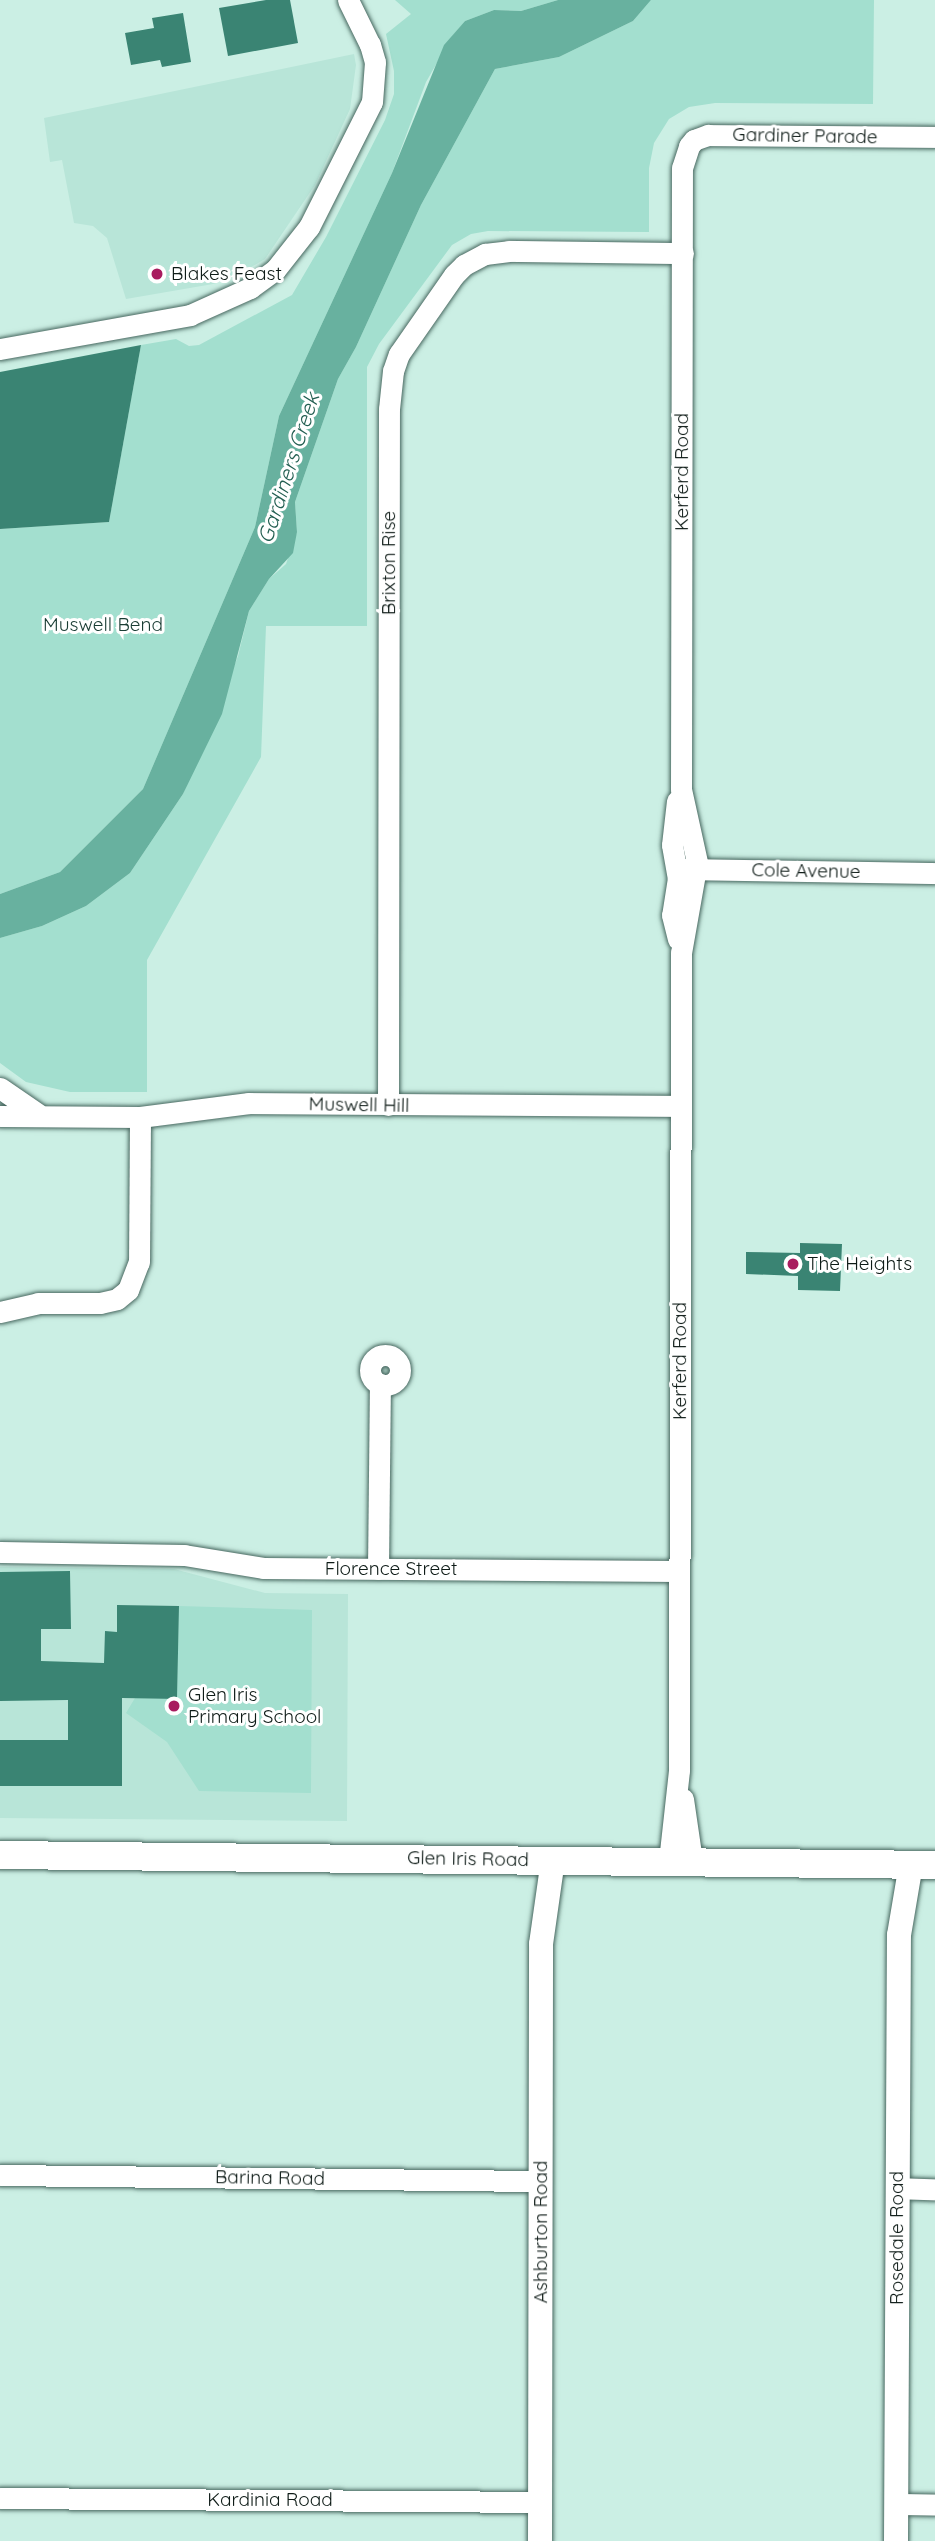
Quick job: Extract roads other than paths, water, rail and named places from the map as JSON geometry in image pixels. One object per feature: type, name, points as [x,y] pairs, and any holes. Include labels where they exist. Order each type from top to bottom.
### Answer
[{"type":"main road","name":"Glen Iris Road","points":[[0,1855],[911,1864]]},
{"type":"street","points":[[0,349],[190,315],[250,288],[275,270],[298,244],[309,226],[372,102],[375,62],[370,45],[348,0]]},
{"type":"street","name":"Gardiner Parade","points":[[684,155],[694,140],[713,135],[935,137]]},
{"type":"street","name":"Kerferd Road","points":[[681,1861],[680,1106],[681,953],[687,869],[672,845],[672,826],[681,789],[684,155]]},
{"type":"street","name":"Brixton Rise","points":[[388,1105],[389,409],[393,371],[399,354],[454,275],[464,265],[485,254],[509,251],[683,253]]},
{"type":"street","name":"Cole Avenue","points":[[687,869],[935,873]]},
{"type":"street","points":[[0,1088],[38,1114]]},
{"type":"street","name":"Muswell Hill","points":[[0,1116],[38,1114],[140,1117],[249,1103],[680,1106]]},
{"type":"street","name":"Muswell Hill","points":[[0,1105],[38,1114]]},
{"type":"street","points":[[0,1312],[38,1303],[100,1303],[117,1299],[128,1290],[139,1262],[140,1117]]},
{"type":"street","points":[[378,1569],[380,1384]]},
{"type":"street","name":"Florence Street","points":[[0,1552],[184,1555],[263,1568],[679,1572]]},
{"type":"street","name":"Ashburton Road","points":[[540,2541],[542,1859]]},
{"type":"street","name":"Rosedale Road","points":[[896,2541],[899,1935],[911,1864]]},
{"type":"street","name":"Barina Road","points":[[0,2175],[541,2181]]},
{"type":"street","points":[[897,2188],[935,2189]]},
{"type":"street","name":"Kardinia Road","points":[[0,2498],[540,2502]]},
{"type":"street","points":[[896,2504],[935,2505]]},
{"type":"water","name":"Gardiners Creek","points":[[558,0],[651,0],[633,21],[559,57],[495,69],[421,205],[356,347],[338,379],[295,502],[297,532],[293,553],[269,579],[249,611],[222,714],[183,794],[130,873],[86,906],[42,926],[0,938],[0,894],[60,872],[143,789],[255,527],[279,416],[392,173],[444,45],[465,21],[494,10],[521,11]]},
{"type":"place","name":"Blakes Feast","points":[[157,274]]},
{"type":"place","name":"The Heights","points":[[793,1264]]},
{"type":"place","name":"Glen Iris Primary School","points":[[174,1706]]},
{"type":"park label","name":"Muswell Bend","points":[[103,625]]}]
